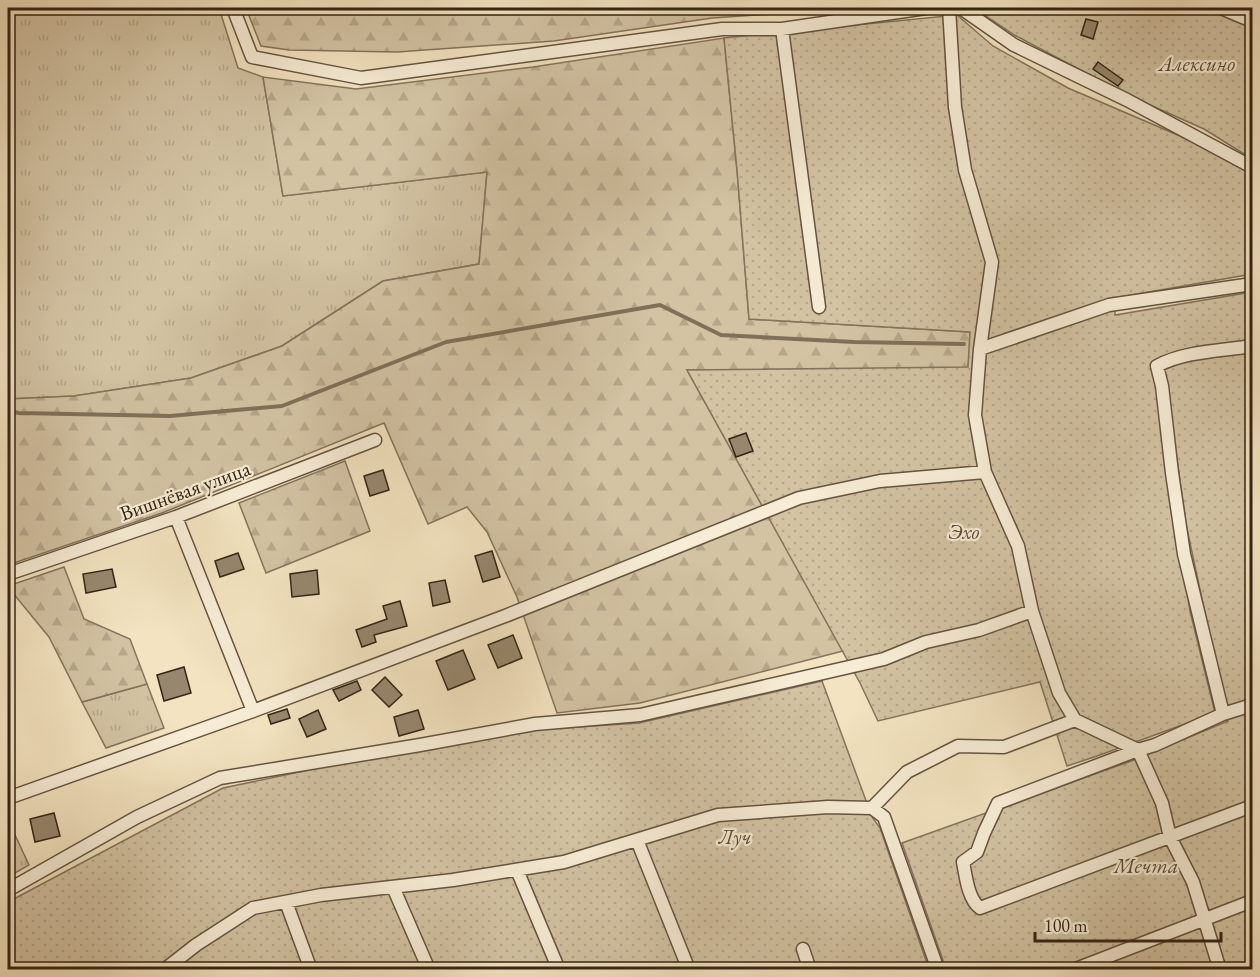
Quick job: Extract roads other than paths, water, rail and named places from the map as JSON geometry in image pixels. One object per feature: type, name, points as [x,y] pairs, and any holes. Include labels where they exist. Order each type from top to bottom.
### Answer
[{"type":"street","points":[[233,8],[252,57],[361,78],[723,29],[782,28],[926,8]]},
{"type":"street","points":[[949,8],[955,107],[965,170],[992,262],[980,349],[975,415],[985,472],[1018,546],[1032,611],[1059,693],[1075,720],[1138,750],[1162,802],[1170,837],[1193,882],[1220,969]]},
{"type":"street","points":[[961,8],[1014,45],[1127,100],[1252,167]]},
{"type":"street","points":[[1221,8],[1252,21]]},
{"type":"street","points":[[782,28],[819,307]]},
{"type":"street","points":[[980,349],[1109,305],[1252,284]]},
{"type":"street","points":[[1223,714],[1184,554],[1162,386],[1157,366],[1167,361],[1197,354],[1252,346]]},
{"type":"street","name":"Вишнёвая улица","points":[[8,574],[176,517],[375,440]]},
{"type":"street","points":[[8,798],[253,711],[505,616],[799,498],[880,481],[985,472]]},
{"type":"street","points":[[176,517],[253,711]]},
{"type":"street","points":[[8,890],[138,817],[220,778],[534,724],[640,715],[884,658],[926,642],[979,630],[1032,611]]},
{"type":"street","points":[[1252,705],[1223,714],[1155,745],[998,803],[977,852],[963,862],[967,884],[976,905],[980,908],[1252,806]]},
{"type":"street","points":[[872,808],[907,772],[958,746],[1004,747],[1075,720]]},
{"type":"street","points":[[164,969],[253,908],[321,895],[453,880],[564,862],[718,814],[828,807],[872,808],[884,817],[938,969]]},
{"type":"street","points":[[637,840],[689,969]]},
{"type":"street","points":[[517,870],[559,969]]},
{"type":"street","points":[[393,887],[429,969]]},
{"type":"street","points":[[1072,969],[1252,901]]},
{"type":"street","points":[[286,902],[311,969]]},
{"type":"street","points":[[803,949],[810,969]]},
{"type":"waterway","points":[[8,411],[170,416],[282,406],[446,342],[660,305],[721,335],[854,342],[964,344]]},
{"type":"park label","name":"Алексино","points":[[1197,64]]},
{"type":"park label","name":"Эхо","points":[[964,532]]},
{"type":"park label","name":"Луч","points":[[735,837]]},
{"type":"park label","name":"Мечта","points":[[1146,866]]}]
